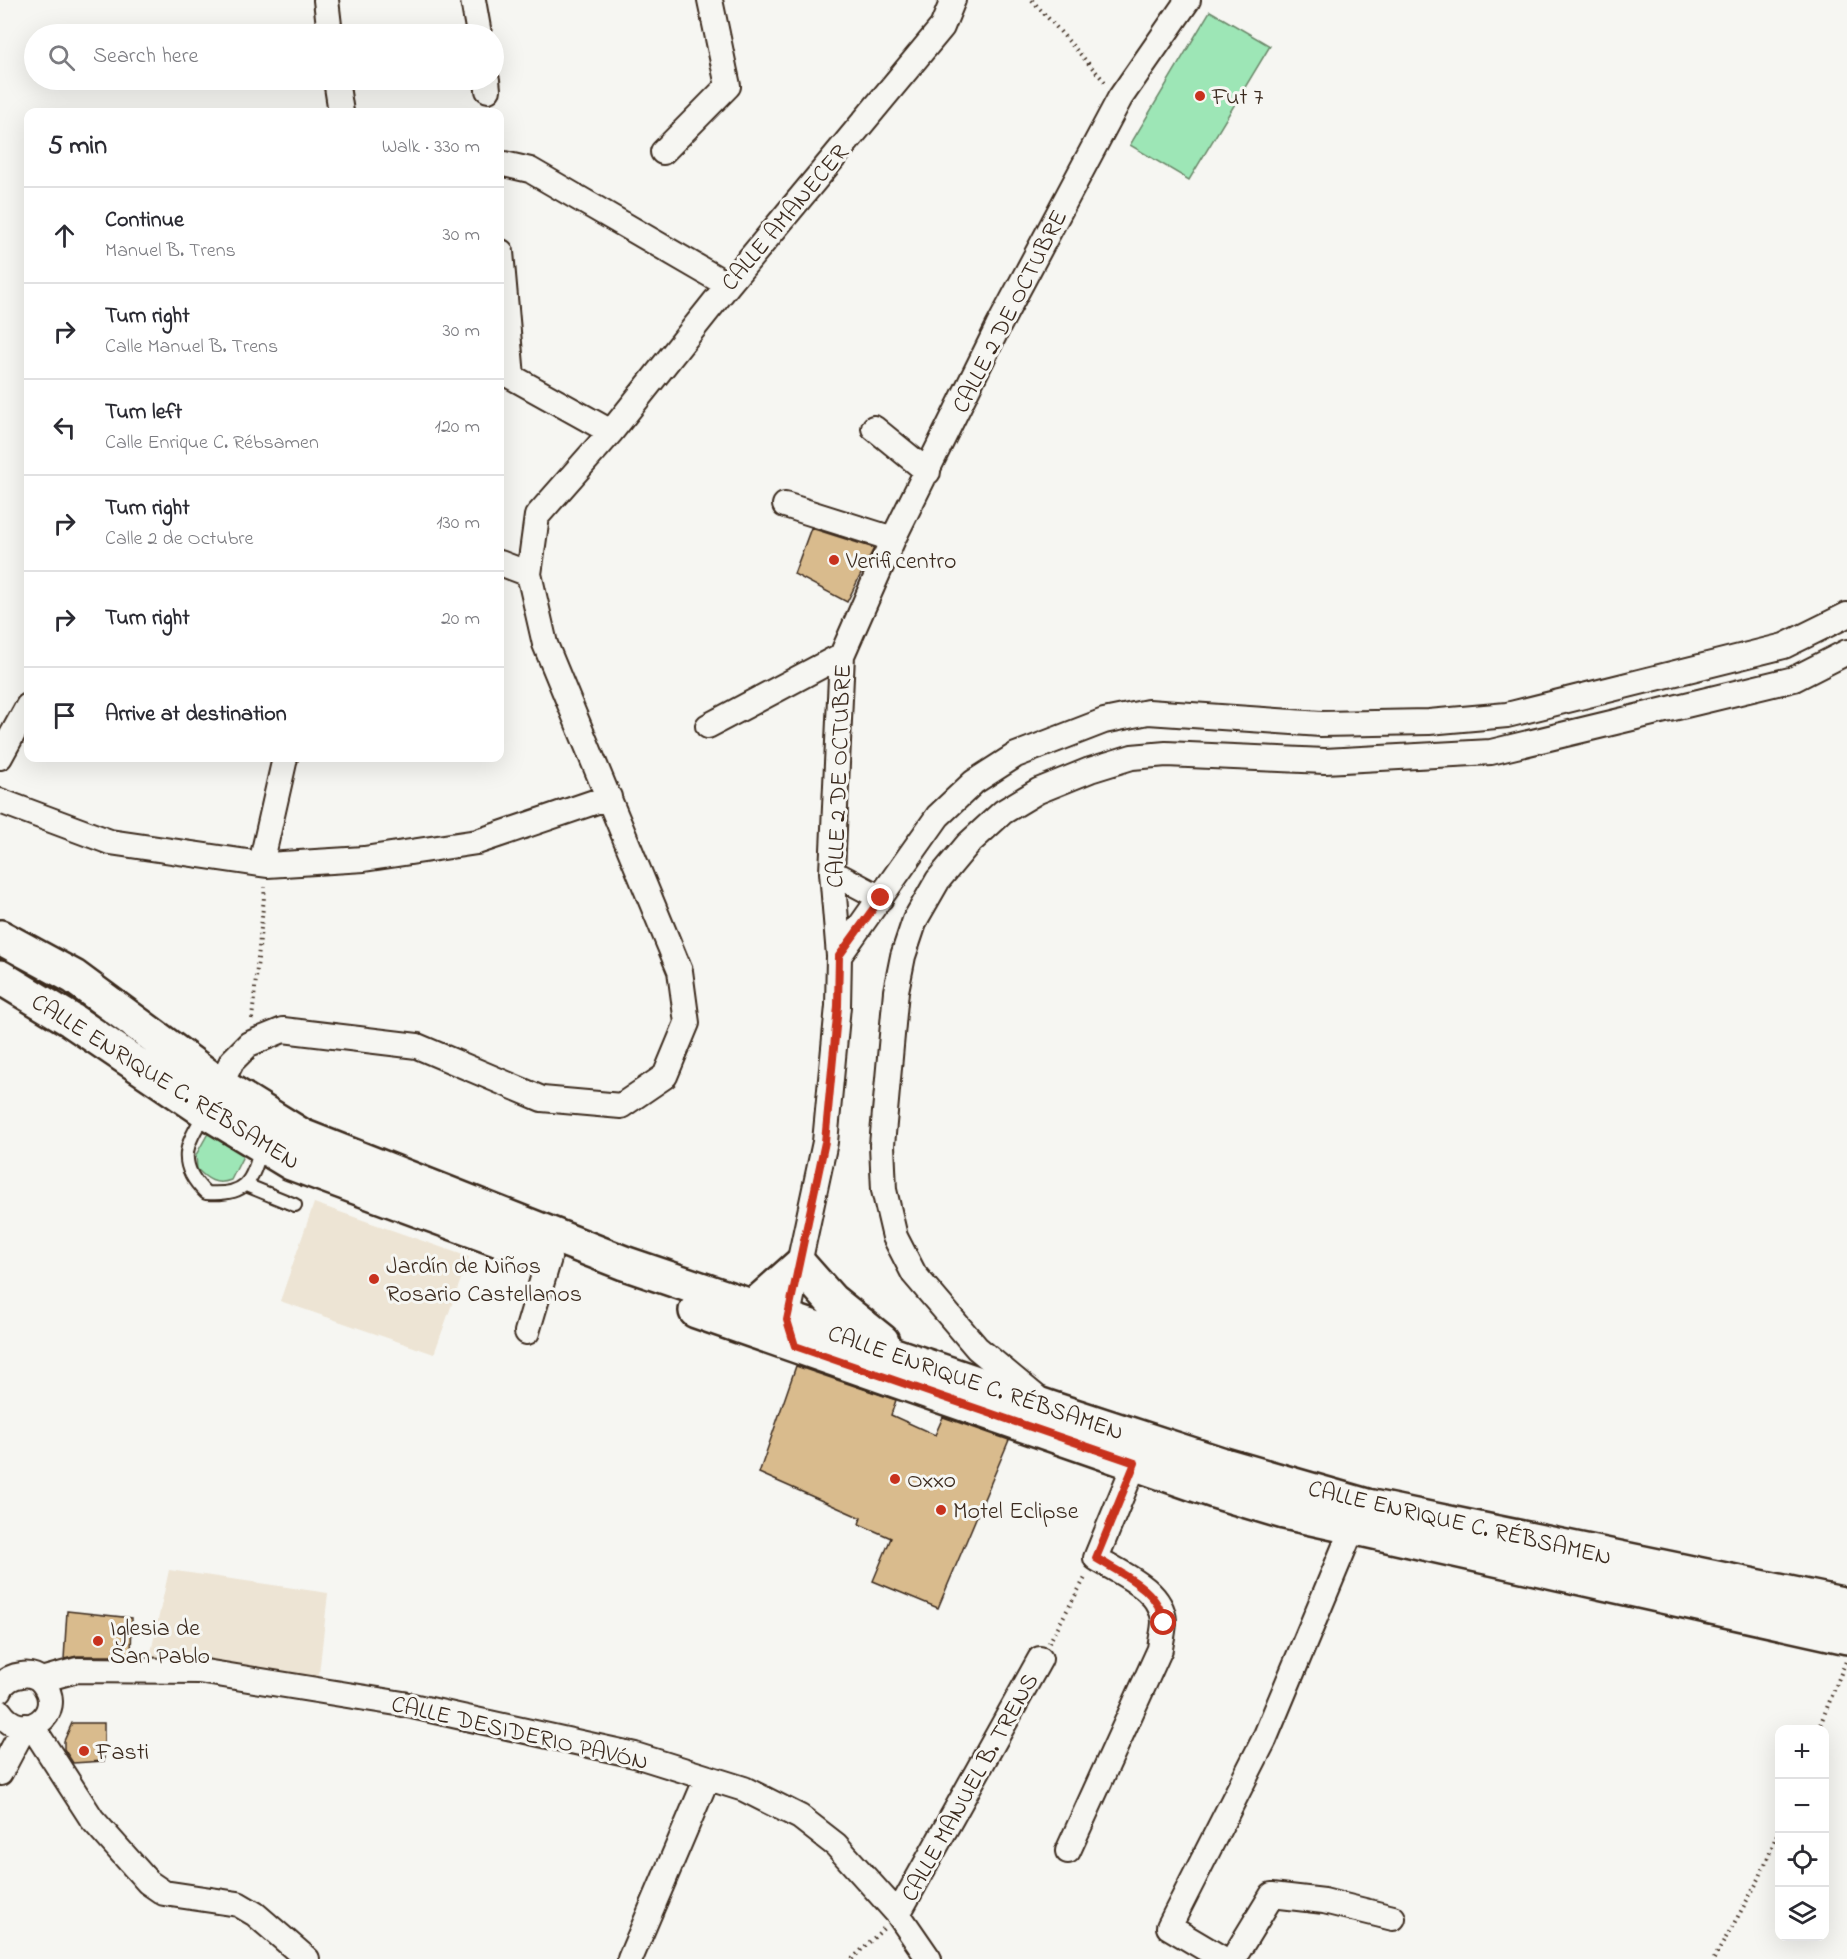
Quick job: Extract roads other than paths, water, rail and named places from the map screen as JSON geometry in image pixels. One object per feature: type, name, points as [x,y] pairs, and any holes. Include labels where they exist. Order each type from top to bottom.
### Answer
[{"type":"main road","name":"CALLE ENRIQUE C. RÉBSAMEN","points":[[0,937],[74,977],[213,1099]]},
{"type":"main road","name":"CALLE ENRIQUE C. RÉBSAMEN","points":[[0,977],[71,1020],[213,1099],[263,1131],[291,1163],[549,1258],[791,1333],[1214,1491],[1352,1529],[1847,1636]]},
{"type":"main road","name":"CALLE ENRIQUE C. RÉBSAMEN","points":[[263,1131],[302,1136],[559,1239],[754,1306],[791,1333],[908,1358],[1050,1408],[1221,1464],[1367,1506],[1847,1605]]},
{"type":"main road","points":[[754,1306],[800,1265],[831,1300],[868,1332],[908,1358]]},
{"type":"street","points":[[326,0],[329,24]]},
{"type":"street","points":[[473,0],[477,24]]},
{"type":"street","points":[[663,152],[728,86],[710,0]]},
{"type":"street","name":"CALLE AMANECER","points":[[213,1099],[232,1061],[249,1044],[283,1030],[417,1046],[542,1099],[621,1106],[665,1076],[687,1023],[680,971],[545,644],[529,574],[537,516],[611,432],[728,285],[942,27],[953,0]]},
{"type":"street","name":"CALLE 2 DE OCTUBRE","points":[[791,1333],[800,1265],[825,1142],[838,1006],[839,956],[832,872],[842,655],[893,539],[998,327],[1120,98],[1188,0]]},
{"type":"street","points":[[338,90],[340,108]]},
{"type":"street","points":[[504,164],[530,170],[728,285]]},
{"type":"street","points":[[504,286],[512,377],[611,432]]},
{"type":"street","points":[[874,428],[928,472]]},
{"type":"street","points":[[785,505],[893,539]]},
{"type":"street","points":[[504,565],[529,574]]},
{"type":"street","points":[[839,956],[938,816],[974,782],[1016,755],[1104,721],[1148,712],[1321,724],[1449,720],[1507,715],[1784,646],[1847,615]]},
{"type":"street","points":[[1050,1408],[976,1348],[920,1283],[895,1237],[884,1190],[882,1145],[896,991],[903,956],[915,920],[938,880],[968,844],[1004,812],[1038,791],[1090,770],[1132,757],[1166,754],[1325,761],[1491,752],[1794,679],[1847,652]]},
{"type":"street","points":[[708,726],[842,655]]},
{"type":"street","points":[[0,757],[24,713]]},
{"type":"street","points":[[1449,720],[1451,754]]},
{"type":"street","points":[[264,865],[284,762]]},
{"type":"street","points":[[0,801],[110,842],[264,865],[364,859],[477,842],[609,797]]},
{"type":"street","points":[[832,872],[881,898]]},
{"type":"street","points":[[527,1332],[549,1258]]},
{"type":"street","points":[[1068,1851],[1160,1649],[1164,1623],[1162,1608],[1154,1597],[1096,1558],[1135,1463]]},
{"type":"street","points":[[1223,1959],[1169,1927],[1264,1740],[1352,1529]]},
{"type":"street","name":"CALLE MANUEL B. TRENS","points":[[898,1914],[1040,1659]]},
{"type":"street","name":"CALLE DESIDERIO PAVÓN","points":[[40,1680],[77,1670],[199,1671],[403,1704],[635,1755],[744,1789],[800,1817],[836,1845],[898,1914],[929,1959]]},
{"type":"street","points":[[0,1773],[29,1726],[44,1718],[50,1705],[49,1691],[40,1680],[27,1674],[13,1676],[1,1686]]},
{"type":"street","points":[[0,1712],[6,1721],[29,1726],[92,1819],[148,1882],[164,1893],[238,1904],[255,1914],[307,1959]]},
{"type":"street","points":[[630,1959],[707,1778]]},
{"type":"street","points":[[1233,1959],[1272,1895],[1324,1901],[1393,1918]]},
{"type":"lane","points":[[213,1099],[190,1135],[186,1159],[190,1178],[206,1193],[229,1195],[246,1185],[256,1171],[263,1131]]},
{"type":"lane","points":[[246,1185],[295,1205]]},
{"type":"place","name":"Fut 7","points":[[1200,96]]},
{"type":"place","name":"Verificentro","points":[[834,560]]},
{"type":"place","name":"Jardín de Niños Rosario Castellanos","points":[[374,1279]]},
{"type":"place","name":"Oxxo","points":[[895,1479]]},
{"type":"place","name":"Motel Eclipse","points":[[941,1510]]},
{"type":"place","name":"Iglesia de San Pablo","points":[[98,1641]]},
{"type":"place","name":"Fasti","points":[[84,1751]]}]
